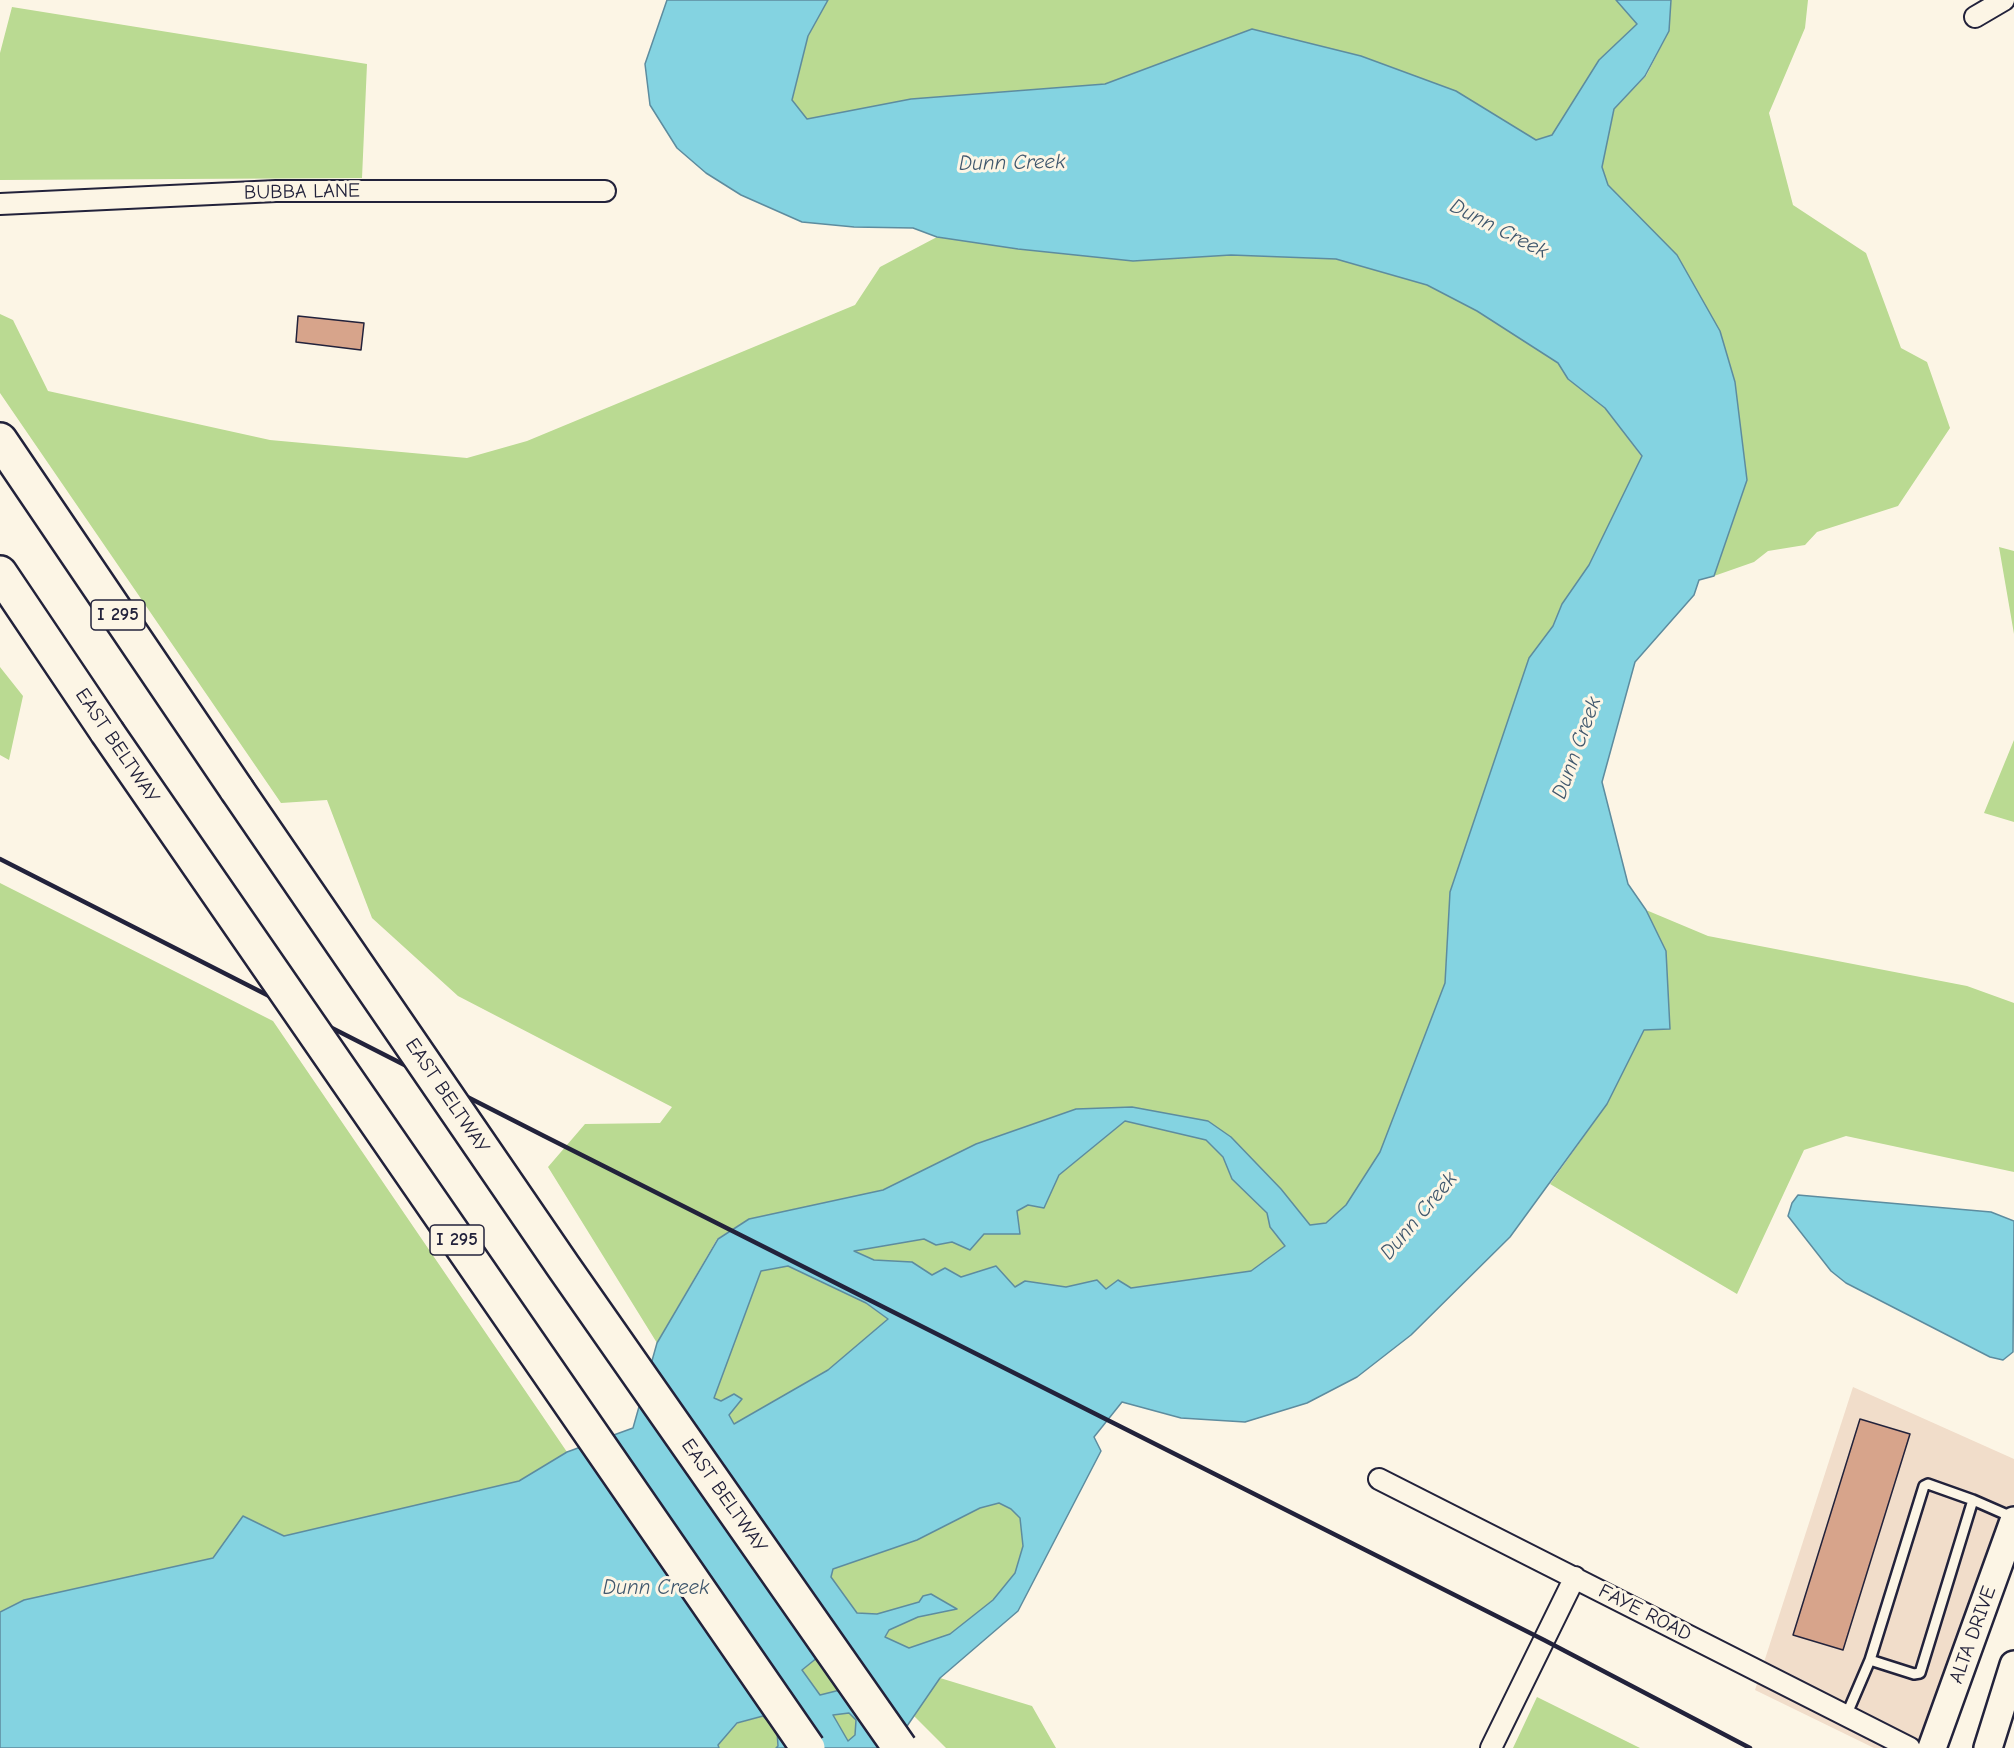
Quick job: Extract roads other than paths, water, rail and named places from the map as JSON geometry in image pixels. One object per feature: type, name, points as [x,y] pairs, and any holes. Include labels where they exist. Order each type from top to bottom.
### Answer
[{"type":"highway","name":"EAST BELTWAY","points":[[0,440],[577,1285],[900,1748]]},
{"type":"highway","name":"EAST BELTWAY","points":[[0,573],[107,732],[808,1748]]},
{"type":"street","points":[[1975,17],[2004,0]]},
{"type":"street","name":"BUBBA LANE","points":[[0,204],[276,191],[605,191]]},
{"type":"street","name":"FAYE ROAD","points":[[1379,1479],[1910,1748]]},
{"type":"street","name":"ALTA DRIVE","points":[[1932,1748],[2014,1520]]},
{"type":"street","points":[[1491,1748],[1575,1577]]},
{"type":"street","points":[[1988,1748],[2014,1665]]},
{"type":"lane","points":[[1846,1716],[1870,1660],[1924,1486],[1928,1484],[1973,1500],[2014,1520]]},
{"type":"lane","points":[[1870,1660],[1914,1674],[1920,1673],[1973,1500]]},
{"type":"water","name":"Dunn Creek","points":[[667,0],[828,0],[808,36],[792,100],[807,119],[911,99],[1105,84],[1252,29],[1361,56],[1456,91],[1536,140],[1552,135],[1599,60],[1637,24],[1616,0],[1671,0],[1669,31],[1645,76],[1614,109],[1602,167],[1608,185],[1677,255],[1720,331],[1735,382],[1747,480],[1714,576],[1699,580],[1694,595],[1635,662],[1602,782],[1628,884],[1646,910],[1666,951],[1670,1029],[1644,1030],[1607,1104],[1510,1237],[1411,1335],[1357,1377],[1307,1403],[1245,1422],[1181,1418],[1122,1402],[1094,1437],[1101,1451],[1018,1611],[940,1678],[892,1748],[776,1748],[778,1746],[777,1731],[763,1716],[737,1723],[718,1745],[719,1748],[0,1748],[0,1612],[24,1600],[213,1558],[243,1516],[284,1536],[519,1481],[567,1452],[633,1428],[657,1343],[718,1239],[749,1219],[883,1190],[976,1144],[1076,1109],[1132,1107],[1208,1121],[1231,1137],[1281,1189],[1310,1225],[1326,1223],[1346,1205],[1380,1152],[1445,983],[1450,892],[1529,658],[1553,626],[1562,604],[1589,565],[1642,456],[1605,408],[1568,379],[1558,363],[1477,311],[1427,285],[1336,259],[1231,255],[1133,261],[1018,249],[937,237],[913,228],[854,227],[802,222],[741,195],[706,173],[677,148],[650,105],[645,64]],"holes":[[[1125,1121],[1206,1140],[1223,1157],[1232,1179],[1267,1213],[1270,1227],[1285,1246],[1251,1271],[1131,1288],[1118,1280],[1106,1289],[1097,1280],[1066,1287],[1025,1281],[1015,1287],[996,1266],[961,1277],[945,1268],[932,1275],[912,1262],[874,1260],[854,1251],[924,1239],[936,1245],[952,1242],[970,1250],[984,1234],[1020,1234],[1017,1211],[1028,1205],[1044,1208],[1059,1175]],[[788,1266],[866,1303],[888,1319],[828,1370],[734,1424],[729,1415],[742,1399],[734,1394],[721,1401],[714,1398],[761,1271]],[[999,1503],[1011,1509],[1020,1518],[1023,1546],[1015,1573],[993,1600],[950,1634],[909,1648],[885,1637],[889,1630],[918,1617],[957,1609],[931,1594],[923,1596],[919,1602],[877,1614],[857,1613],[831,1577],[833,1569],[917,1540],[980,1508]],[[823,1653],[844,1689],[820,1695],[802,1670]],[[849,1713],[856,1720],[855,1735],[848,1741],[833,1715]]]},
{"type":"water","points":[[1798,1195],[1991,1212],[2014,1221],[2013,1352],[2003,1360],[1990,1357],[1846,1283],[1831,1271],[1788,1216],[1792,1203]]},
{"type":"railway","points":[[0,859],[1544,1640],[1750,1748]]}]
